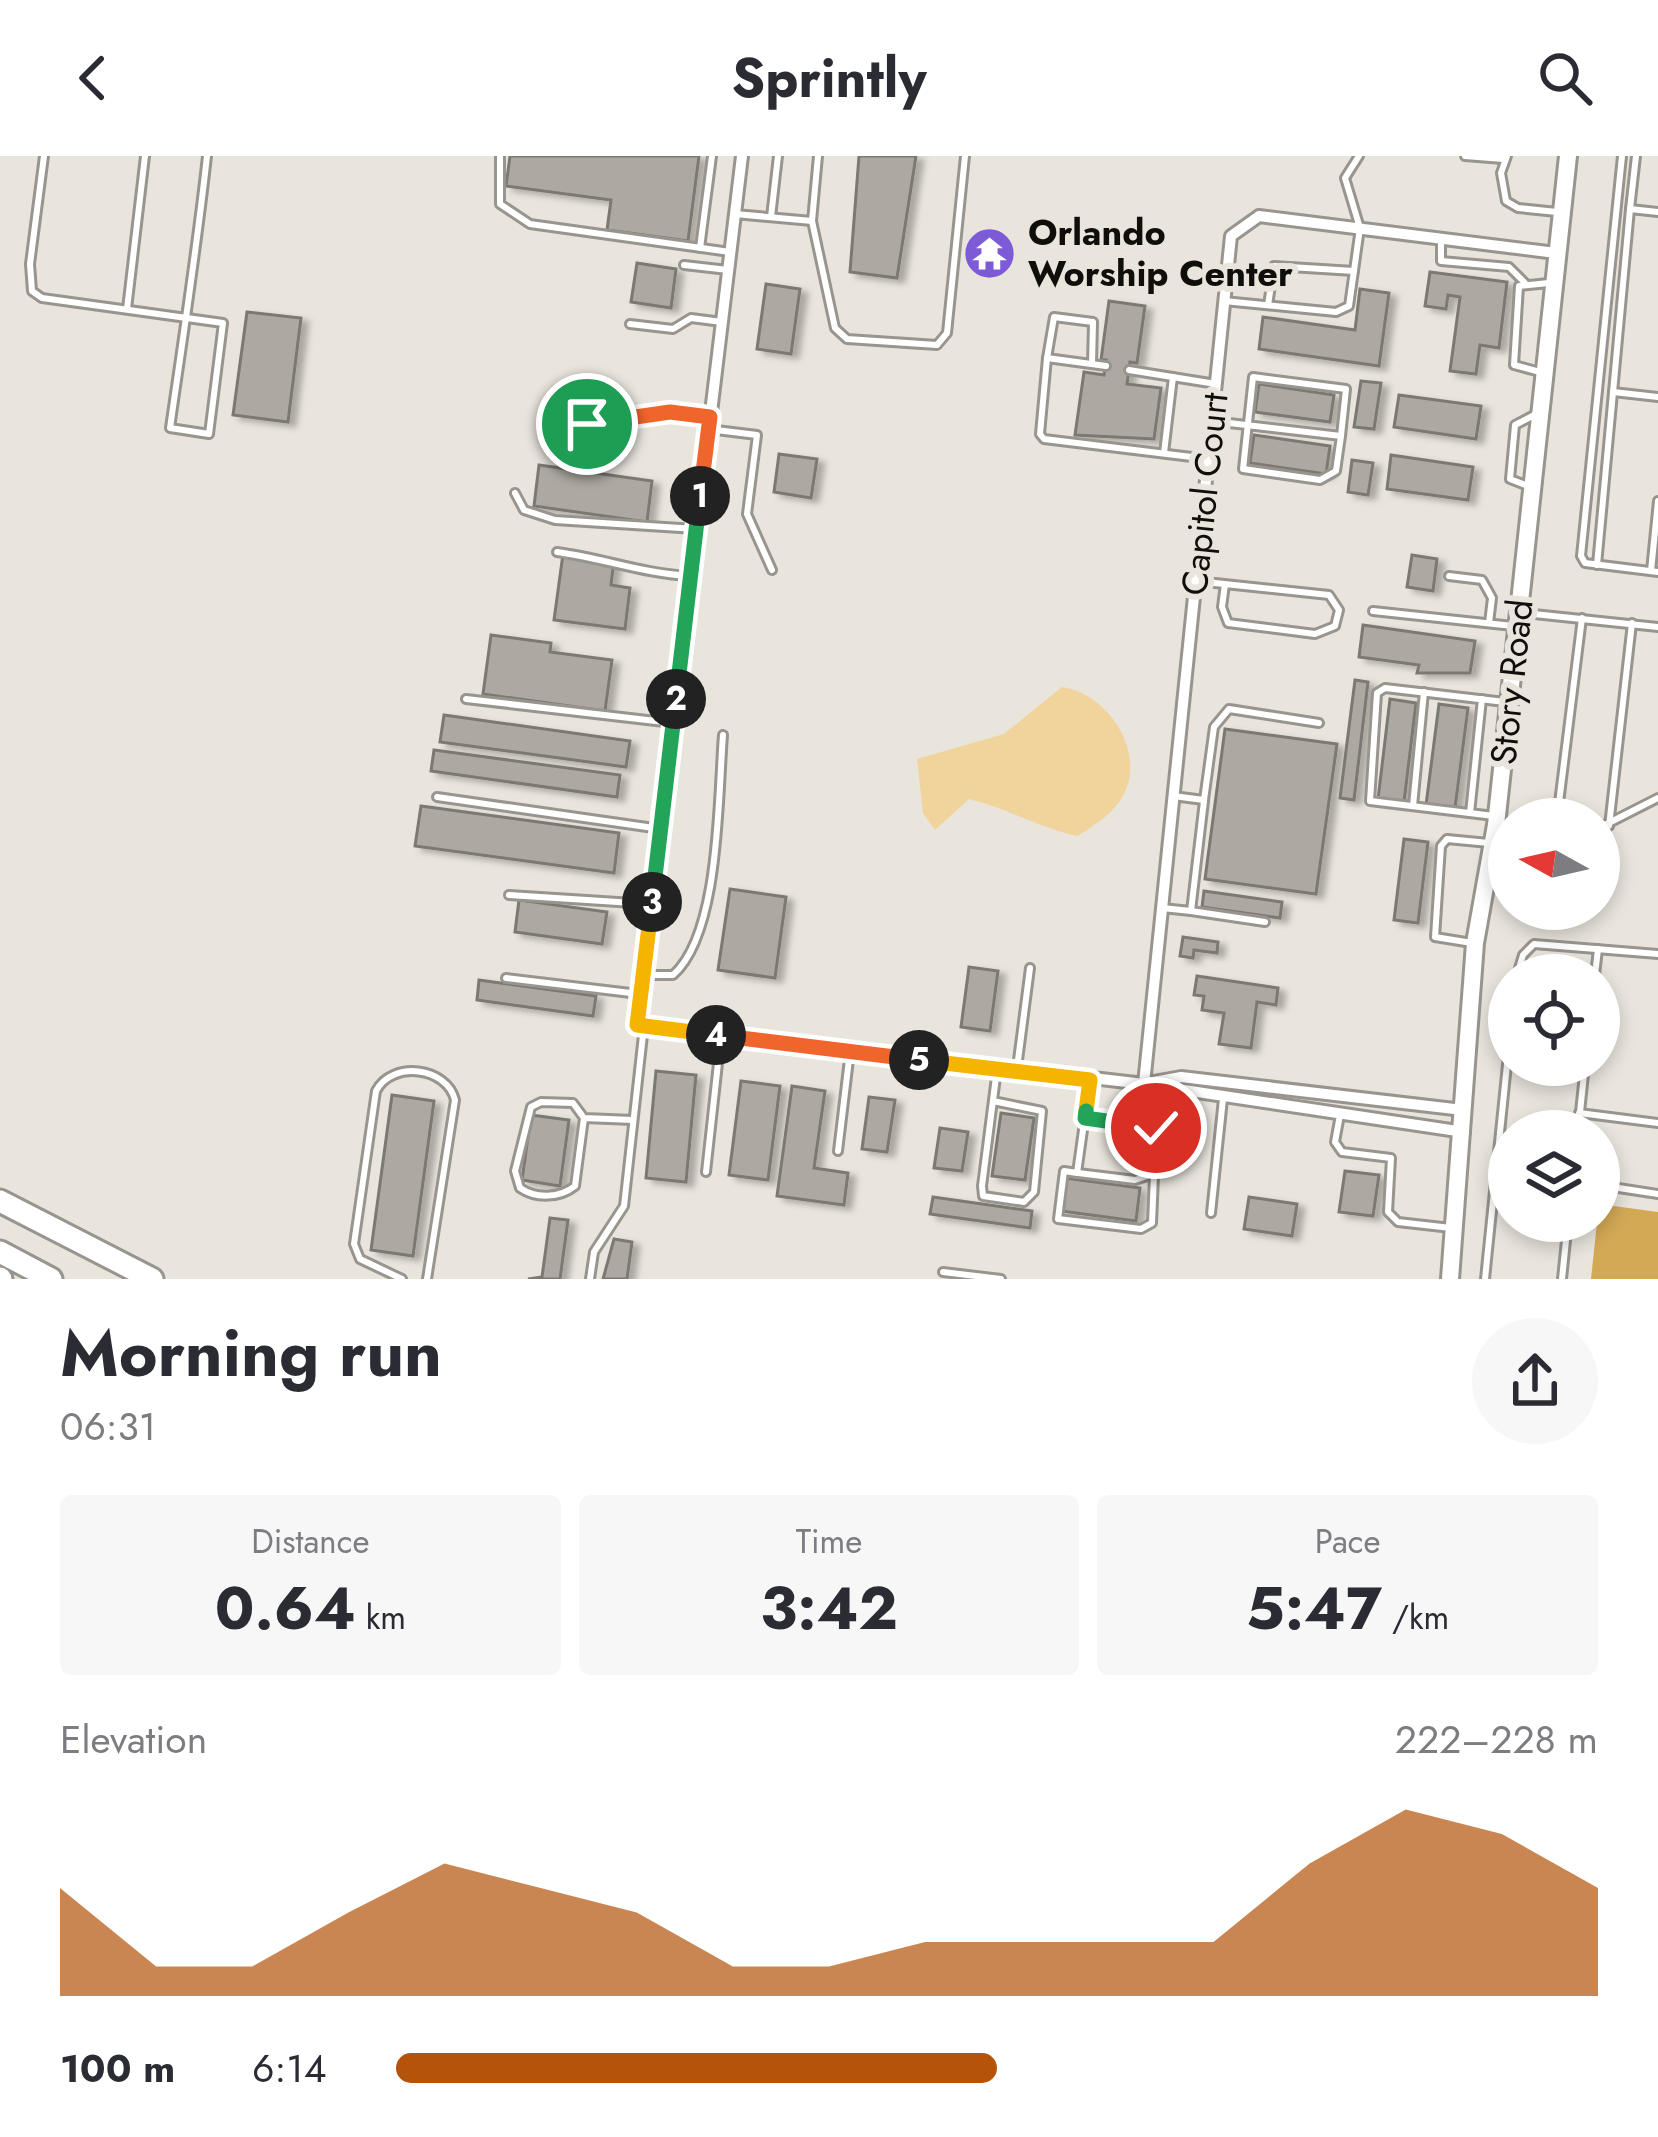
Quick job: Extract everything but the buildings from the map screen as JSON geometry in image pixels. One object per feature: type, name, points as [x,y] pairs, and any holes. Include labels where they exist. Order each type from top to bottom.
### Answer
[{"type":"highway","points":[[0,1201],[152,1279]]},
{"type":"highway","points":[[0,1252],[51,1279]]},
{"type":"street","points":[[742,156],[640,1026],[1144,1084],[1464,1132]]},
{"type":"street","name":"Story Road","points":[[1501,798],[1568,156]]},
{"type":"street","name":"Capitol Court","points":[[1144,1084],[1231,236],[1243,223],[1259,216],[1556,253]]},
{"type":"street","name":"Story Road","points":[[1450,1279],[1475,943],[1488,878]]},
{"type":"street","points":[[1144,1084],[1180,1077],[1466,1110]]},
{"type":"lane","points":[[44,156],[30,264],[32,291],[42,298],[127,309],[185,317],[224,323],[208,434],[170,428],[185,317],[207,156]]},
{"type":"lane","points":[[127,309],[145,156]]},
{"type":"lane","points":[[500,156],[496,194],[518,219],[730,252]]},
{"type":"lane","points":[[700,248],[712,156]]},
{"type":"lane","points":[[771,217],[778,156]]},
{"type":"lane","points":[[818,156],[812,221],[835,328],[847,339],[937,345],[947,333],[965,156]]},
{"type":"lane","points":[[1224,301],[1342,311],[1348,306],[1360,228],[1345,178],[1359,156]]},
{"type":"lane","points":[[1465,156],[1505,158],[1501,190],[1506,201],[1518,208],[1561,212]]},
{"type":"lane","points":[[1622,156],[1581,556],[1597,565],[1654,571],[1658,501]]},
{"type":"lane","points":[[1597,565],[1636,156]]},
{"type":"lane","points":[[1630,208],[1658,212]]},
{"type":"lane","points":[[735,214],[812,221]]},
{"type":"lane","points":[[1442,238],[1441,261],[1509,267],[1525,283]]},
{"type":"lane","points":[[684,265],[728,270]]},
{"type":"lane","points":[[1268,305],[1274,266],[1354,272]]},
{"type":"lane","points":[[1543,372],[1514,365],[1519,286],[1552,283]]},
{"type":"lane","points":[[1091,364],[1093,322],[1054,317],[1040,434],[1044,439],[1208,459]]},
{"type":"lane","points":[[630,324],[673,329],[692,318],[722,322]]},
{"type":"lane","points":[[1048,358],[1106,366]]},
{"type":"lane","points":[[1130,370],[1216,384]]},
{"type":"lane","points":[[1164,453],[1173,377]]},
{"type":"lane","points":[[1253,377],[1346,388],[1341,436],[1336,471],[1320,479],[1243,469],[1253,377]]},
{"type":"lane","points":[[1613,392],[1658,397]]},
{"type":"lane","points":[[543,420],[587,424],[670,412],[757,435],[748,514],[772,570]]},
{"type":"lane","points":[[1531,487],[1510,479],[1508,455],[1515,424],[1539,413]]},
{"type":"lane","points":[[1212,421],[1341,436]]},
{"type":"lane","points":[[515,493],[524,510],[555,520],[696,529]]},
{"type":"lane","points":[[557,552],[616,560],[644,574],[691,577]]},
{"type":"lane","points":[[1449,576],[1481,580],[1488,588],[1490,623]]},
{"type":"lane","points":[[1196,581],[1225,584],[1329,595],[1339,610],[1335,626],[1316,634],[1228,623],[1222,607],[1225,584]]},
{"type":"lane","points":[[1373,611],[1490,623],[1582,618],[1658,627]]},
{"type":"lane","points":[[1561,798],[1582,618]]},
{"type":"lane","points":[[1612,798],[1632,623]]},
{"type":"lane","points":[[1488,823],[1470,813],[1368,796],[1377,693],[1384,688],[1509,703]]},
{"type":"lane","points":[[1413,806],[1424,692]]},
{"type":"lane","points":[[466,699],[674,723]]},
{"type":"lane","points":[[1470,813],[1482,699]]},
{"type":"lane","points":[[1191,911],[1214,727],[1229,709],[1318,723]]},
{"type":"lane","points":[[643,975],[673,975],[688,962],[696,940],[714,856],[723,735]]},
{"type":"lane","points":[[437,796],[661,829]]},
{"type":"lane","points":[[1173,796],[1204,800]]},
{"type":"lane","points":[[1620,820],[1658,798]]},
{"type":"lane","points":[[1475,943],[1435,937],[1442,846],[1447,839],[1488,830]]},
{"type":"lane","points":[[509,895],[652,904]]},
{"type":"lane","points":[[1162,908],[1265,922]]},
{"type":"lane","points":[[1523,954],[1534,944],[1658,954]]},
{"type":"lane","points":[[1597,954],[1598,947]]},
{"type":"lane","points":[[1017,1072],[1030,968]]},
{"type":"lane","points":[[506,978],[641,994]]},
{"type":"lane","points":[[590,1279],[594,1252],[624,1206],[640,1026]]},
{"type":"lane","points":[[706,1172],[721,1036]]},
{"type":"lane","points":[[838,1151],[850,1051]]},
{"type":"lane","points":[[993,1101],[1042,1111],[1034,1192],[1024,1202],[983,1196],[993,1101],[997,1069]]},
{"type":"lane","points":[[402,1279],[360,1259],[354,1244],[376,1090],[381,1081],[401,1071],[440,1078],[455,1100],[427,1279]]},
{"type":"lane","points":[[1077,1173],[1090,1080]]},
{"type":"lane","points":[[1485,1279],[1505,1086]]},
{"type":"lane","points":[[1211,1213],[1223,1099]]},
{"type":"lane","points":[[541,1102],[573,1103],[584,1118],[575,1186],[547,1195],[520,1189],[515,1172],[531,1107],[541,1102]]},
{"type":"lane","points":[[1340,1115],[1335,1142],[1342,1152],[1391,1158],[1388,1212],[1398,1222],[1455,1229]]},
{"type":"lane","points":[[584,1118],[633,1120]]},
{"type":"lane","points":[[1085,1118],[1156,1128],[1150,1175],[1156,1196],[1152,1223],[1141,1229],[1058,1219],[1064,1171],[1135,1180],[1150,1175]]},
{"type":"lane","points":[[1620,1118],[1658,1123]]},
{"type":"lane","points":[[1620,1188],[1658,1194]]},
{"type":"lane","points":[[1562,1279],[1566,1242]]},
{"type":"lane","points":[[943,1272],[1001,1279]]},
{"type":"shaded area","points":[[1062,687],[1090,698],[1122,733],[1128,748],[1129,780],[1116,806],[1078,836],[969,799],[935,830],[923,813],[917,759],[1004,734]]},
{"type":"shaded area","points":[[1620,1207],[1658,1212],[1658,1279],[1591,1279],[1595,1242],[1620,1242]]},
{"type":"place","name":"Orlando Worship Center","points":[[989,253]]},
{"type":"route","points":[[587,424],[670,412],[710,417],[637,1025],[1090,1080],[1085,1118],[1156,1128]]}]
